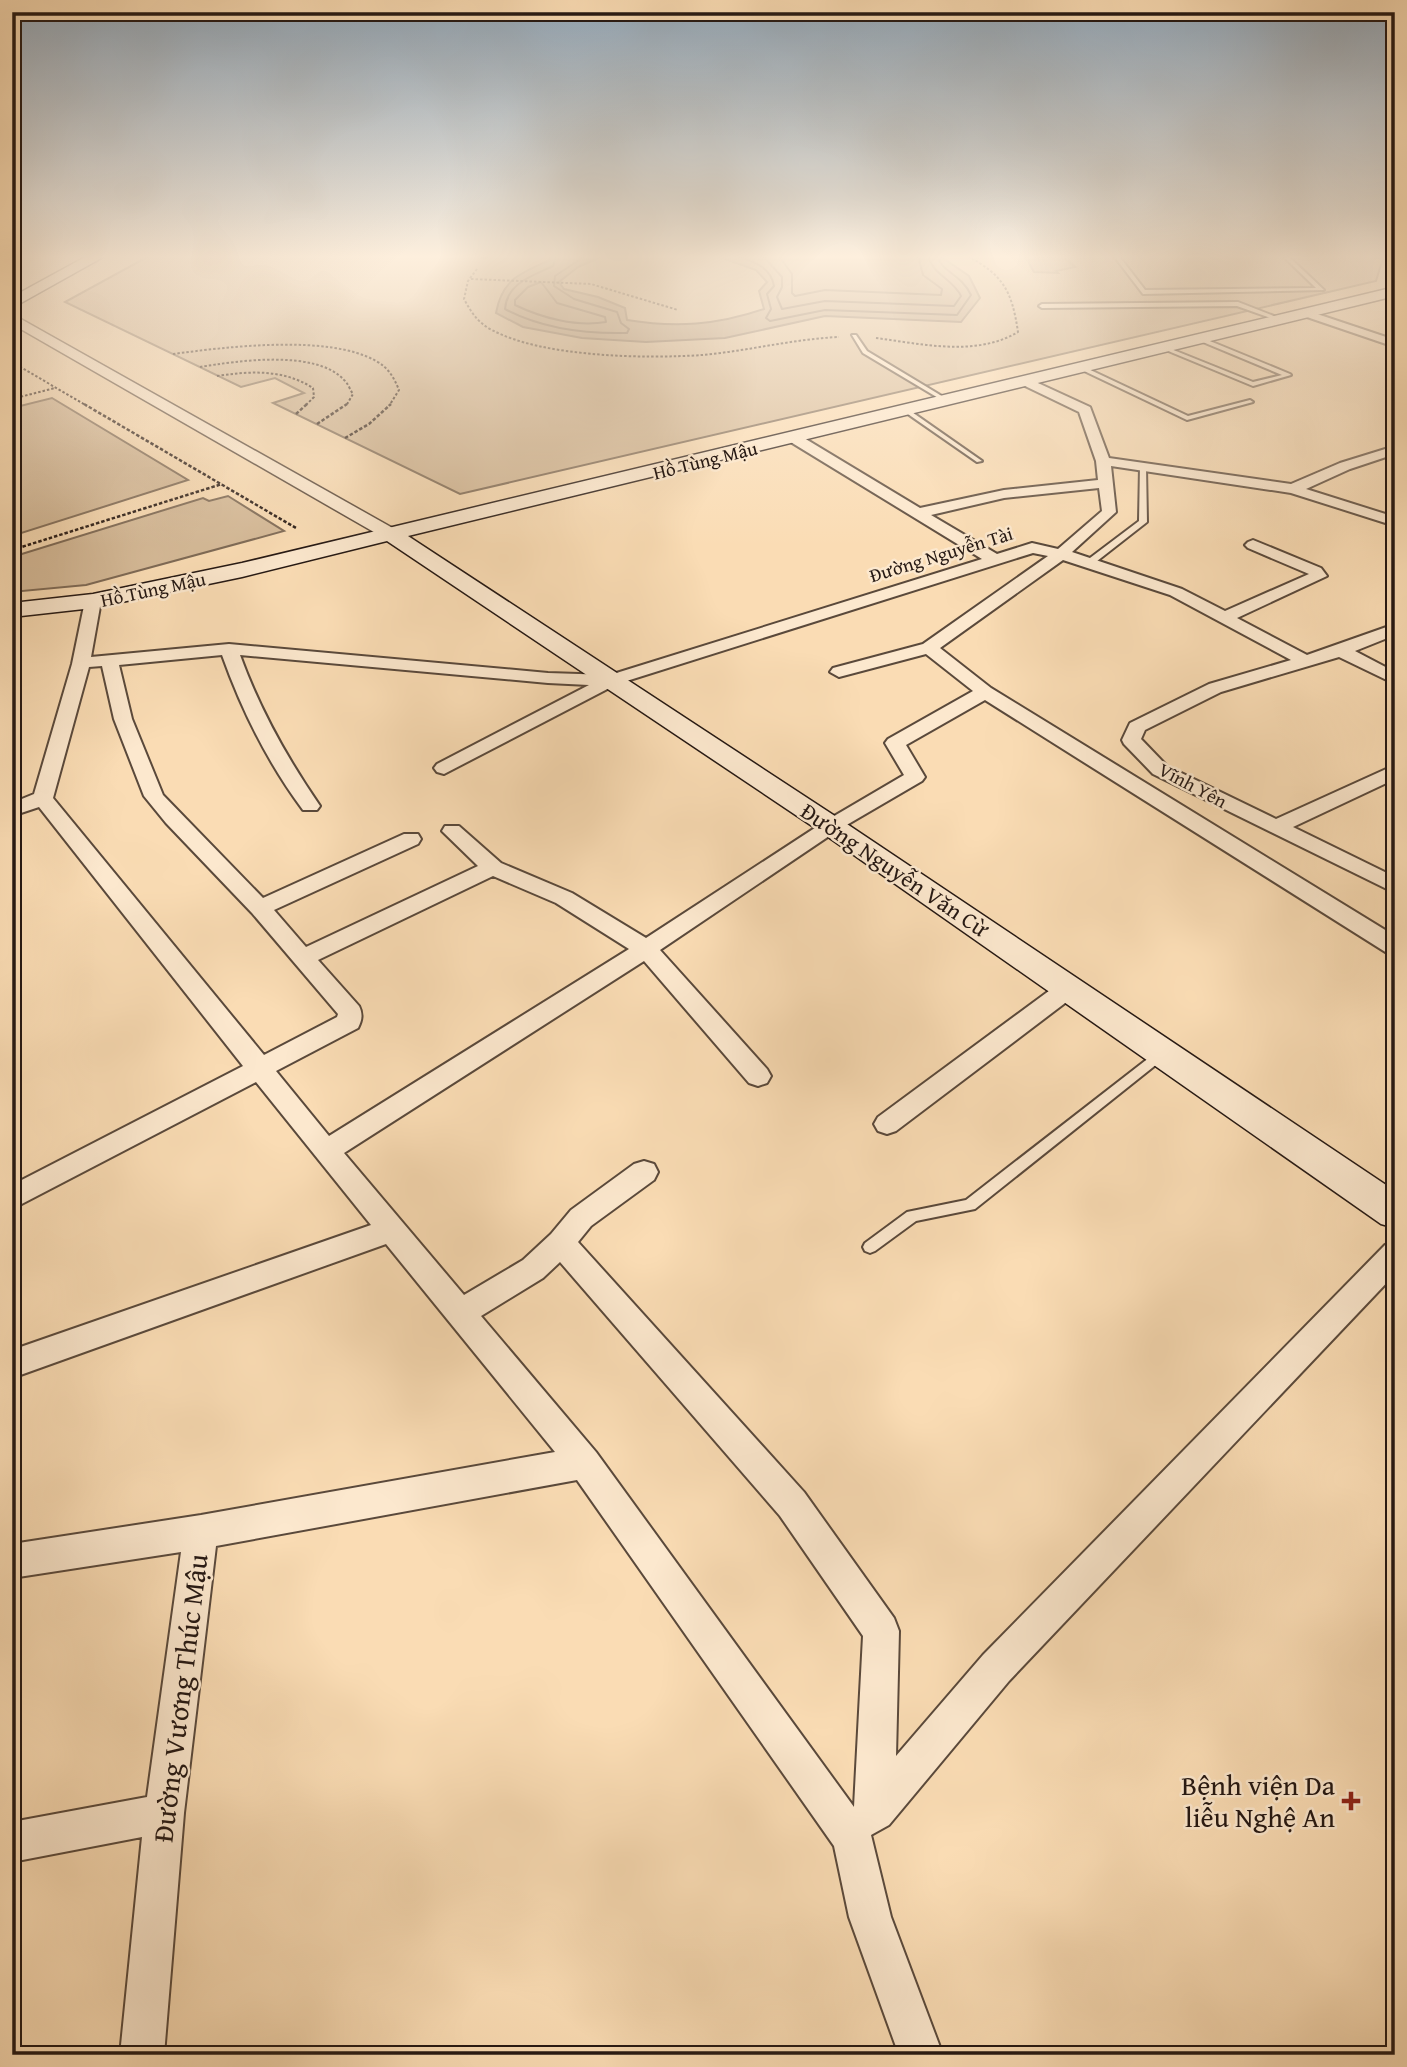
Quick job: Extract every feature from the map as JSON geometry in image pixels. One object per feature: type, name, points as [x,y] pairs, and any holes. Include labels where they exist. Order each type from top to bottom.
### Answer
[{"type":"main road","name":"Hồ Tùng Mậu","points":[[12,610],[93,601],[392,536],[1146,352]]},
{"type":"main road","name":"Đường Nguyễn Văn Cừ","points":[[392,536],[831,826],[1395,1212]]},
{"type":"street","points":[[72,352],[392,536]]},
{"type":"street","points":[[839,672],[929,648],[1061,554],[1109,512],[1103,461],[1085,410],[1027,382]]},
{"type":"street","points":[[794,438],[992,558]]},
{"type":"street","points":[[1293,489],[1345,466],[1395,450]]},
{"type":"street","points":[[1103,461],[1293,489],[1395,522]]},
{"type":"street","points":[[918,513],[995,496],[1106,483]]},
{"type":"street","points":[[1226,617],[1319,576],[1315,571],[1253,545]]},
{"type":"street","name":"Đường Nguyễn Tài","points":[[611,680],[992,558],[1032,548],[1061,554],[1176,592],[1305,661]]},
{"type":"street","points":[[12,810],[43,798],[95,662],[93,601]]},
{"type":"street","name":"Vĩnh Yên","points":[[1395,629],[1341,651],[1215,688],[1137,727],[1131,740],[1160,771],[1395,886]]},
{"type":"street","points":[[929,648],[985,692],[1395,947]]},
{"type":"street","points":[[95,662],[229,649],[548,678],[611,680]]},
{"type":"street","points":[[229,649],[237,673],[285,770],[310,806]]},
{"type":"street","points":[[1341,651],[1395,679]]},
{"type":"street","points":[[12,1198],[262,1068],[351,1018],[350,1012],[304,957],[173,820],[154,796],[123,719],[95,662]]},
{"type":"street","points":[[444,768],[611,680]]},
{"type":"street","points":[[326,1151],[646,949],[831,826],[915,776],[895,743],[985,692]]},
{"type":"street","points":[[1275,828],[1395,771]]},
{"type":"street","points":[[43,798],[326,1151],[584,1463],[852,1838],[870,1917],[921,2055]]},
{"type":"street","points":[[452,831],[493,869],[564,898],[646,949],[758,1076]]},
{"type":"street","points":[[260,908],[411,839]]},
{"type":"street","points":[[304,957],[493,869]]},
{"type":"street","points":[[887,1124],[1069,988]]},
{"type":"street","points":[[460,1313],[533,1269],[561,1243],[581,1219],[644,1172]]},
{"type":"street","points":[[12,1364],[391,1230]]},
{"type":"street","points":[[561,1243],[792,1504],[881,1631],[875,1811]]},
{"type":"street","points":[[852,1838],[996,1668],[1395,1254]]},
{"type":"street","points":[[201,1532],[584,1463]]},
{"type":"street","name":"Đường Vương Thúc Mậu","points":[[12,1561],[201,1532],[164,1813],[142,2055]]},
{"type":"street","points":[[12,1842],[164,1813]]},
{"type":"lane","points":[[866,352],[947,401]]},
{"type":"lane","points":[[1175,352],[1253,384],[1288,374],[1234,352]]},
{"type":"lane","points":[[1082,368],[1187,418],[1250,402]]},
{"type":"lane","points":[[907,411],[979,461]]},
{"type":"lane","points":[[1089,563],[1143,522],[1143,467]]},
{"type":"lane","points":[[870,1247],[912,1216],[970,1205],[1163,1053]]},
{"type":"path","points":[[173,354],[187,352]]},
{"type":"path","points":[[345,438],[365,428],[390,409],[399,390],[392,373],[371,360],[348,352]]},
{"type":"path","points":[[609,352],[670,357],[721,352]]},
{"type":"path","points":[[200,368],[250,361],[284,361],[336,372],[349,382],[353,394],[345,407],[317,425]]},
{"type":"path","points":[[12,362],[296,528]]},
{"type":"path","points":[[217,376],[270,373],[304,381],[313,388],[314,397],[296,414]]},
{"type":"path","points":[[12,399],[56,387]]},
{"type":"path","points":[[12,550],[222,484]]},
{"type":"shaded area","points":[[169,352],[1069,352],[460,494],[273,403],[304,393],[275,378],[241,387]]},
{"type":"shaded area","points":[[52,398],[188,480],[12,536],[12,408]]},
{"type":"shaded area","points":[[228,496],[284,531],[86,585],[12,592],[12,557],[203,498],[209,501]]},
{"type":"place","name":"Bệnh viện Da liễu Nghệ An","points":[[1351,1801]]}]
